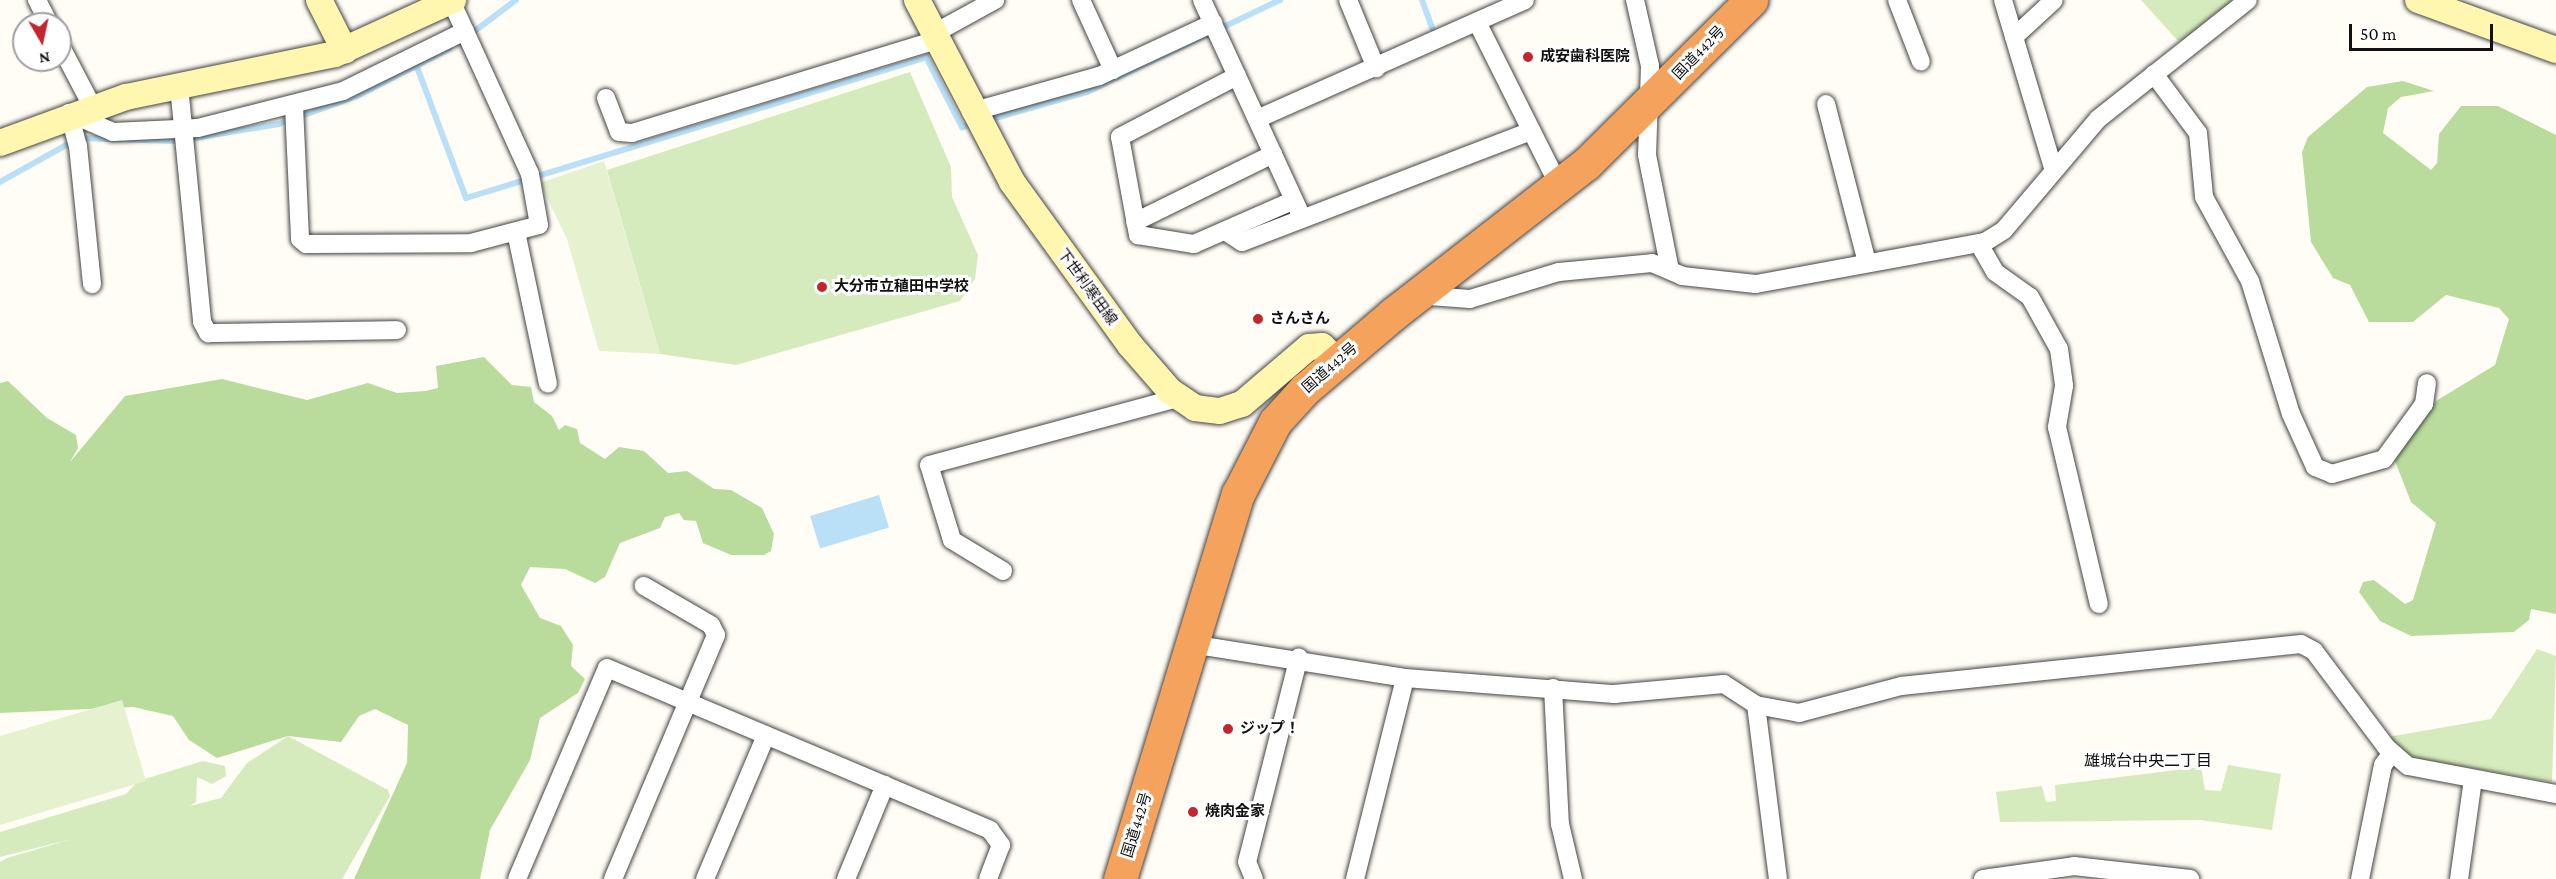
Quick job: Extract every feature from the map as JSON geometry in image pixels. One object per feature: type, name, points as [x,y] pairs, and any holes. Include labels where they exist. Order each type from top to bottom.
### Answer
[{"type":"highway","name":"国道442号","points":[[1120,879],[1191,644],[1257,450],[1288,406],[1337,361],[1416,295],[1559,186],[1648,105],[1751,0]]},
{"type":"street","points":[[319,0],[345,51]]},
{"type":"street","name":"下世利寒田線","points":[[917,0],[971,112],[1012,182],[1082,281],[1178,398],[1208,411],[1227,410],[1246,402],[1309,347],[1322,346],[1337,361]]},
{"type":"street","points":[[606,98],[619,132],[632,134],[935,37],[995,0]]},
{"type":"street","points":[[1081,0],[1113,70]]},
{"type":"street","points":[[1202,0],[1303,219]]},
{"type":"street","points":[[1348,0],[1376,68]]},
{"type":"street","points":[[1257,119],[1525,0]]},
{"type":"street","points":[[1635,0],[1650,66],[1647,155],[1670,270]]},
{"type":"street","points":[[1897,0],[1921,62]]},
{"type":"street","points":[[2003,0],[2053,168]]},
{"type":"street","points":[[2014,37],[2054,0]]},
{"type":"street","points":[[1416,295],[1470,299],[1544,275],[1599,267],[1652,263],[1670,270],[1743,285],[1979,244],[1999,235],[2053,168],[2098,119],[2248,0]]},
{"type":"street","points":[[2418,0],[2556,50]]},
{"type":"street","points":[[0,143],[79,125],[180,86],[345,51],[452,1],[531,177],[540,223],[516,232],[471,243],[303,242],[294,106]]},
{"type":"street","points":[[1477,22],[1559,186]]},
{"type":"street","points":[[971,112],[1113,70],[1213,24]]},
{"type":"street","points":[[79,125],[104,130],[184,137],[294,106],[361,83],[465,31]]},
{"type":"street","points":[[66,72],[79,125],[92,284]]},
{"type":"street","points":[[2154,74],[2198,133],[2204,197],[2250,281],[2291,414],[2315,466],[2331,474],[2378,463],[2404,438],[2424,404],[2427,383]]},
{"type":"street","points":[[1238,76],[1120,137],[1139,237],[1179,245],[1225,231],[1294,200]]},
{"type":"street","points":[[180,86],[202,322],[208,333],[397,330]]},
{"type":"street","points":[[1826,104],[1867,263]]},
{"type":"street","points":[[1225,231],[1242,242],[1531,131]]},
{"type":"street","points":[[1136,222],[1273,154]]},
{"type":"street","points":[[516,232],[548,384]]},
{"type":"street","points":[[1979,244],[1995,272],[2030,297],[2059,349],[2064,386],[2057,427],[2099,604]]},
{"type":"street","points":[[1003,571],[952,540],[929,465],[1178,398]]},
{"type":"street","points":[[614,879],[716,631],[644,586]]},
{"type":"street","points":[[1191,644],[1299,657],[1405,678],[1626,693],[1719,683],[1756,705],[1799,713],[1901,686],[2301,644],[2314,651],[2392,753],[2415,769],[2556,794]]},
{"type":"street","points":[[1254,879],[1247,862],[1299,657]]},
{"type":"street","points":[[517,879],[607,668],[994,832],[1001,845],[988,879]]},
{"type":"street","points":[[1355,879],[1405,678]]},
{"type":"street","points":[[1553,688],[1559,816],[1574,879]]},
{"type":"street","points":[[1756,705],[1778,879]]},
{"type":"street","points":[[705,879],[766,735]]},
{"type":"street","points":[[2360,879],[2383,765],[2392,753]]},
{"type":"street","points":[[2459,879],[2473,780]]},
{"type":"street","points":[[846,879],[885,785]]},
{"type":"street","points":[[1983,879],[2074,866],[2190,879]]},
{"type":"green space","points":[[2141,0],[2241,0],[2183,41],[2177,40]]},
{"type":"green space","points":[[910,72],[951,167],[952,197],[978,255],[975,279],[960,301],[736,365],[660,354],[607,170]]},
{"type":"green space","points":[[2403,81],[2434,91],[2401,97],[2388,108],[2383,133],[2431,170],[2437,163],[2439,134],[2461,106],[2498,106],[2556,135],[2556,614],[2531,609],[2529,620],[2514,632],[2411,636],[2380,621],[2359,592],[2363,582],[2374,580],[2405,604],[2413,600],[2436,523],[2411,502],[2393,456],[2436,401],[2495,365],[2509,319],[2499,308],[2446,295],[2413,322],[2369,322],[2350,285],[2333,278],[2311,242],[2302,152],[2308,137],[2367,87]]},
{"type":"green space","points":[[604,161],[660,354],[599,351],[567,239],[540,183]]},
{"type":"green space","points":[[484,357],[512,385],[531,387],[534,402],[552,416],[559,430],[565,425],[577,429],[580,443],[605,459],[619,447],[644,451],[668,473],[687,471],[714,489],[731,490],[762,508],[774,534],[771,551],[764,555],[731,555],[703,543],[696,521],[684,520],[679,513],[665,517],[660,528],[620,543],[605,577],[595,583],[565,569],[530,567],[521,585],[540,618],[561,626],[573,645],[571,666],[585,679],[578,693],[540,718],[530,760],[490,830],[480,879],[354,879],[407,763],[408,725],[375,709],[359,716],[341,742],[288,736],[217,758],[189,740],[173,716],[133,707],[0,713],[0,383],[8,381],[47,418],[76,435],[78,448],[70,462],[125,396],[222,379],[307,400],[368,383],[397,393],[425,391],[438,388],[436,366]]},
{"type":"green space","points":[[2537,649],[2556,656],[2552,782],[2408,757],[2388,737],[2491,719]]},
{"type":"green space","points":[[122,700],[146,781],[0,825],[0,736]]},
{"type":"green space","points":[[288,736],[388,790],[390,796],[342,879],[0,879],[0,862],[7,858],[72,839],[0,857],[0,832],[126,794],[138,781],[203,761],[225,766],[226,776],[212,784],[197,777],[196,802],[190,806],[221,798],[247,763]]},
{"type":"green space","points":[[2228,765],[2281,774],[2272,830],[2200,820],[2000,822],[1996,792],[2042,786],[2046,802],[2056,801],[2055,785],[2201,767],[2205,790],[2221,791]]},
{"type":"water","points":[[879,495],[889,528],[820,549],[810,516]]},
{"type":"waterway","points":[[468,36],[516,0]]},
{"type":"waterway","points":[[988,120],[1087,92],[1280,0]]},
{"type":"waterway","points":[[1422,0],[1432,28]]},
{"type":"waterway","points":[[0,182],[79,138],[176,141],[279,124],[359,95],[450,48]]},
{"type":"waterway","points":[[417,67],[466,198],[926,57],[962,127],[975,124]]},
{"type":"place","name":"成安歯科医院","points":[[1528,57]]},
{"type":"place","name":"大分市立稙田中学校","points":[[822,287]]},
{"type":"place","name":"さんさん","points":[[1258,319]]},
{"type":"place","name":"ジップ！","points":[[1228,729]]},
{"type":"place","name":"焼肉金家","points":[[1193,812]]},
{"type":"district","name":"雄城台中央二丁目","points":[[2148,761]]}]
